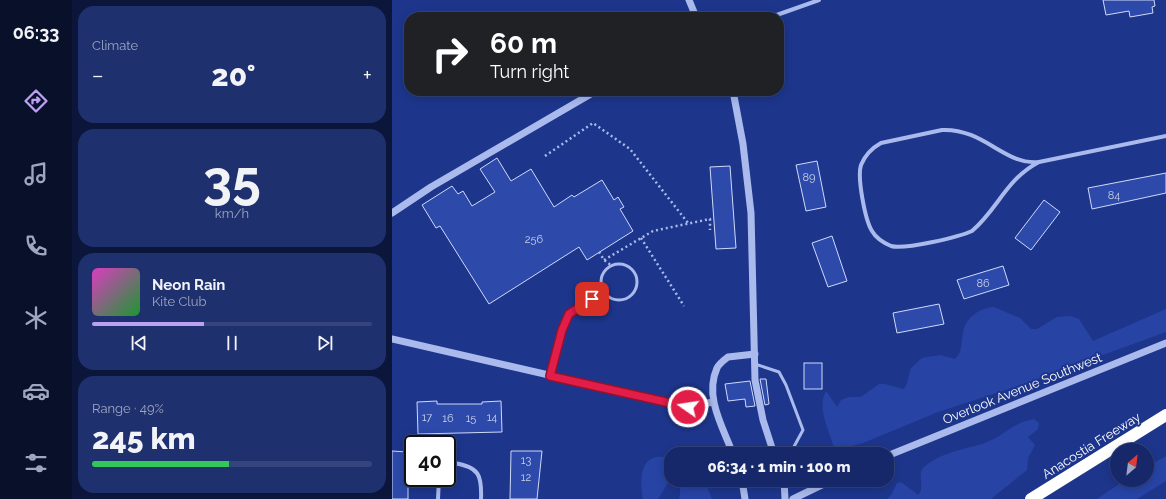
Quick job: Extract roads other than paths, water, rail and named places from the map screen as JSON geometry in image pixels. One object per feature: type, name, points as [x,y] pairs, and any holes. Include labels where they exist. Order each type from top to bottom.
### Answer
[{"type":"highway","name":"Anacostia Freeway","points":[[1031,499],[1166,415]]},
{"type":"street","points":[[689,0],[694,12]]},
{"type":"street","points":[[784,12],[819,0]]},
{"type":"street","points":[[392,213],[431,187],[587,96]]},
{"type":"street","points":[[734,96],[743,144],[751,213],[755,380],[759,405],[772,447]]},
{"type":"street","points":[[1039,162],[1021,172],[976,227],[963,236],[900,247],[891,246],[877,237],[868,223],[859,174],[864,159],[874,147],[882,143],[942,130],[956,130],[975,135],[1020,161],[1039,162],[1166,136]]},
{"type":"street","points":[[392,339],[688,407],[713,402]]},
{"type":"street","name":"Overlook Avenue Southwest","points":[[894,453],[1166,343]]},
{"type":"street","points":[[730,447],[713,402],[713,385],[717,367],[728,357],[755,354]]},
{"type":"street","points":[[456,463],[475,470],[482,480],[481,499]]},
{"type":"street","points":[[438,499],[439,487]]},
{"type":"street","points":[[743,487],[745,499]]},
{"type":"street","points":[[784,487],[784,499]]},
{"type":"street","points":[[793,499],[818,487]]},
{"type":"lane","points":[[622,264],[632,269],[637,278],[636,289],[633,295],[619,300],[609,297],[604,292],[601,286],[602,275],[612,266],[622,264]]},
{"type":"lane","points":[[550,376],[562,330],[569,314],[604,292]]},
{"type":"lane","points":[[755,364],[779,372],[786,385],[803,430],[794,447]]}]
